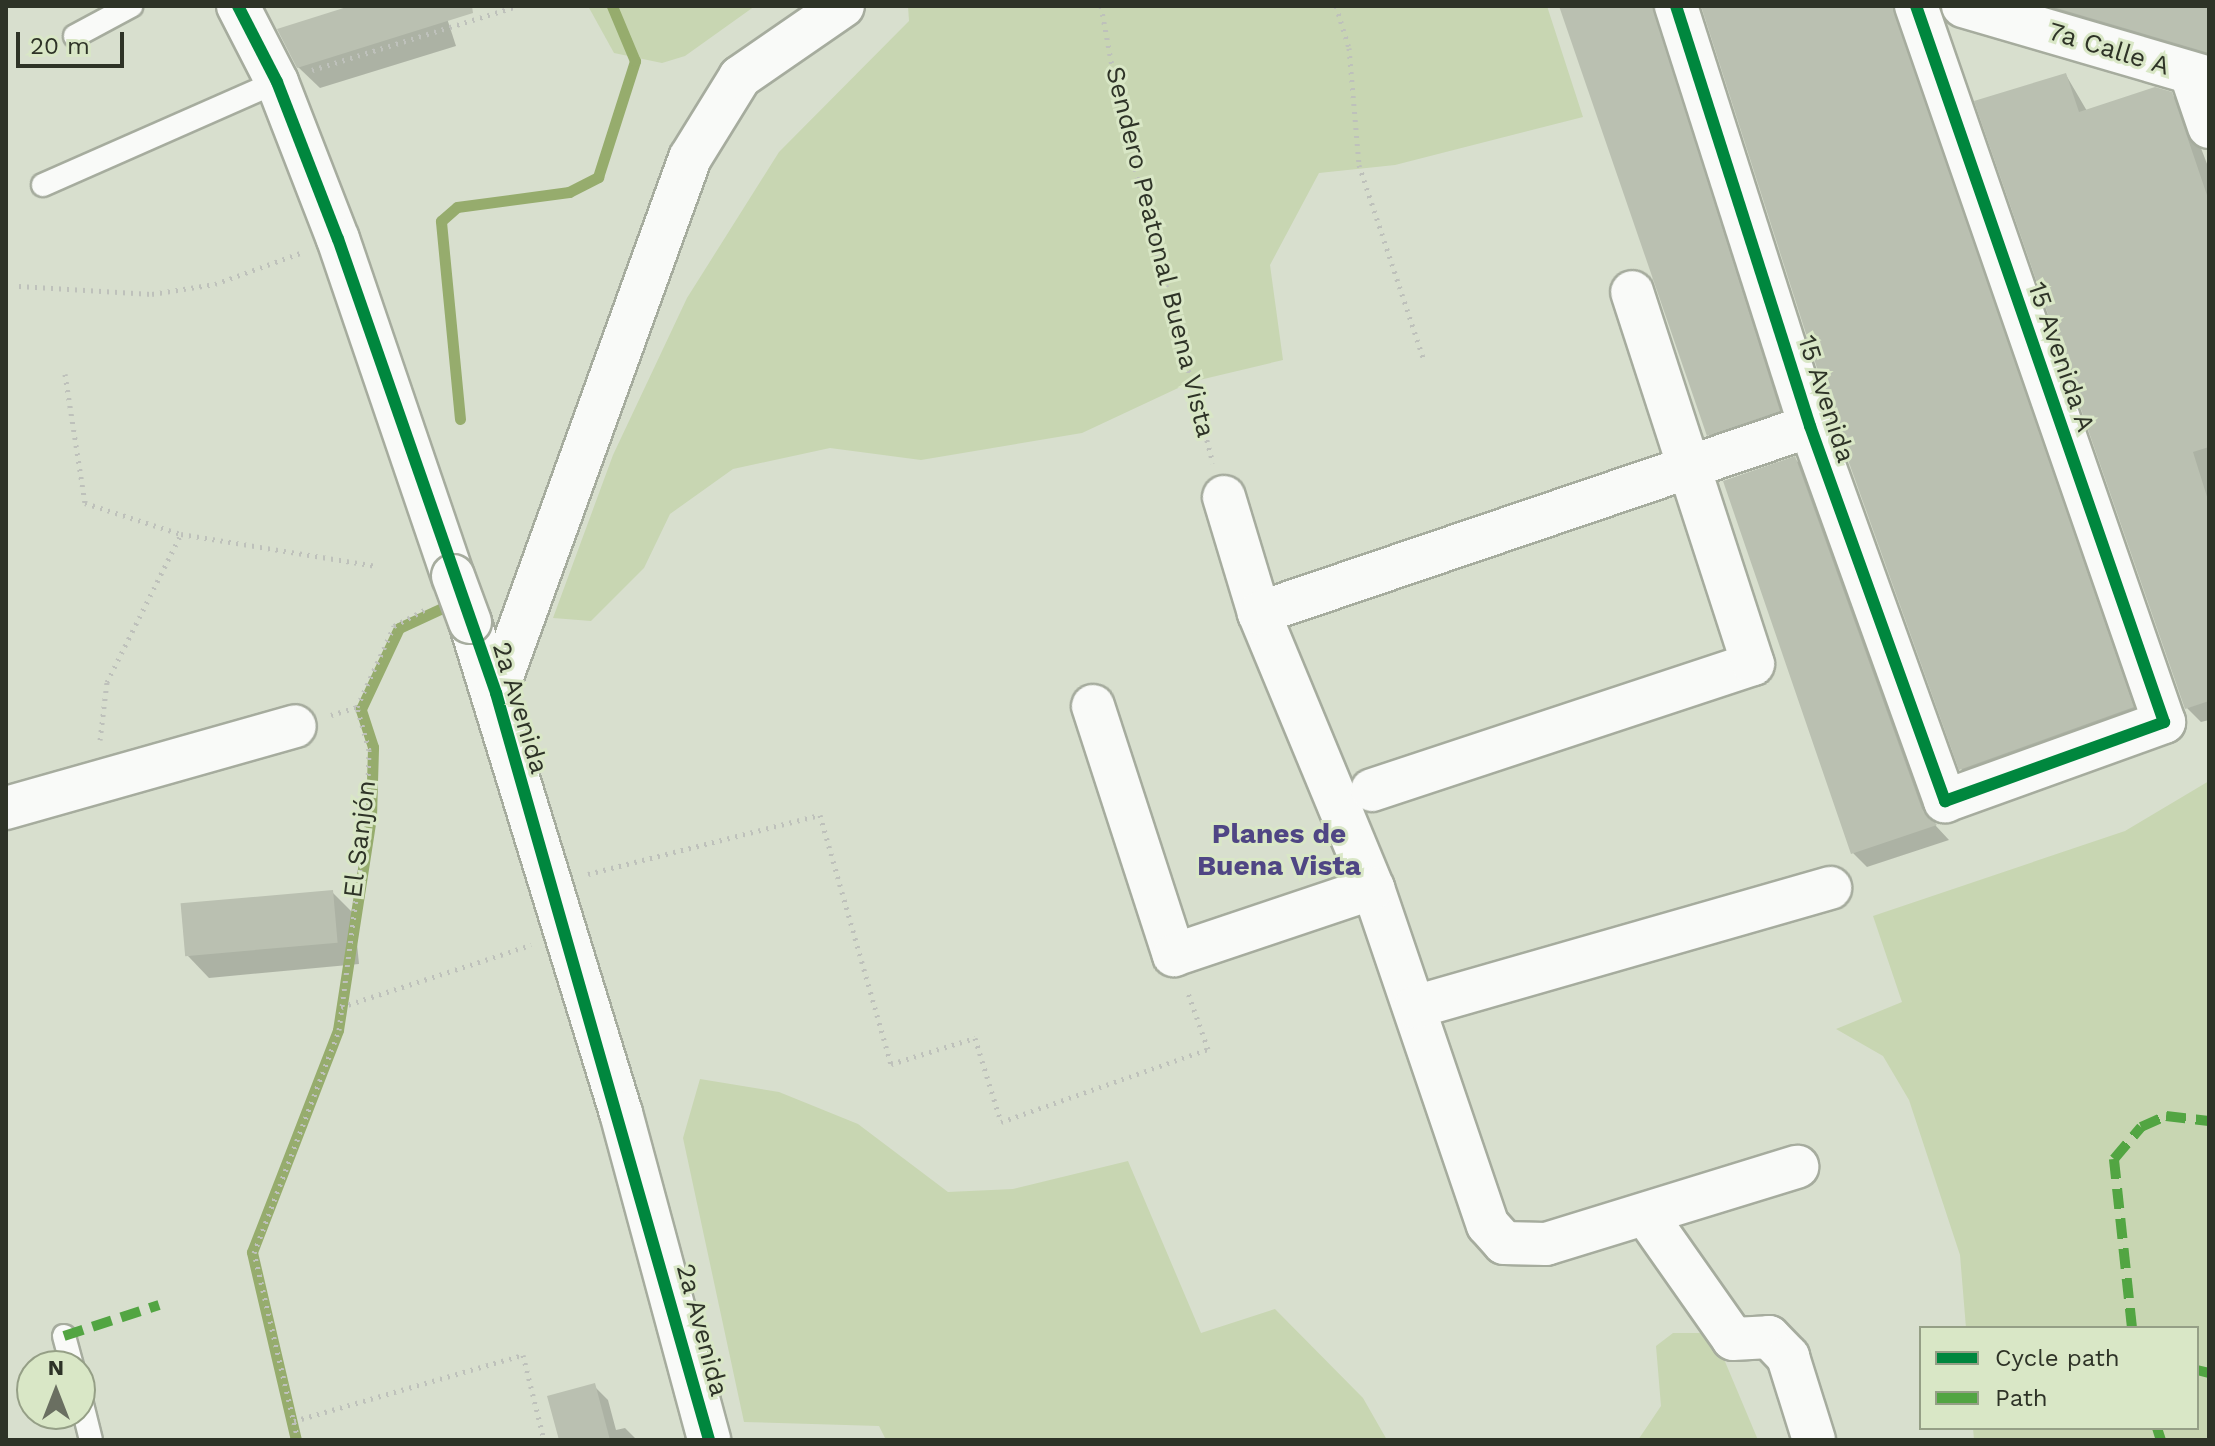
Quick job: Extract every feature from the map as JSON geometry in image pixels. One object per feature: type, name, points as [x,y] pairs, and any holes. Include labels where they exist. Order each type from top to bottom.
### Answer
[{"type":"street","name":"2a Avenida","points":[[238,6],[277,82],[338,239],[442,591],[470,622],[496,693],[562,935],[621,1113],[709,1440]]},
{"type":"street","points":[[496,693],[690,158],[740,77],[843,6]]},
{"type":"street","name":"15 Avenida","points":[[1676,6],[1810,426],[1945,801]]},
{"type":"street","name":"15 Avenida A","points":[[1916,6],[2164,722],[1945,801]]},
{"type":"street","name":"7a Calle A","points":[[1963,6],[2200,76]]},
{"type":"street","points":[[2200,76],[2209,127]]},
{"type":"street","points":[[1372,790],[1753,664],[1632,292]]},
{"type":"street","points":[[1259,613],[1810,426]]},
{"type":"street","points":[[1224,497],[1259,613],[1373,888],[1415,1007],[1478,1206],[1504,1243],[1546,1244],[1797,1167]]},
{"type":"street","points":[[1093,706],[1174,955],[1373,888]]},
{"type":"street","points":[[6,808],[295,726]]},
{"type":"street","points":[[1415,1007],[1830,888]]},
{"type":"street","points":[[1646,1215],[1733,1339],[1769,1337],[1788,1357],[1814,1440]]},
{"type":"lane","points":[[75,36],[131,6]]},
{"type":"lane","points":[[43,185],[277,82]]},
{"type":"lane","points":[[64,1336],[68,1350]]},
{"type":"path","points":[[277,82],[517,6]]},
{"type":"path","points":[[1336,6],[1349,48],[1359,165],[1424,360]]},
{"type":"path","points":[[19,286],[152,294],[215,284],[338,239]]},
{"type":"path","points":[[65,374],[85,503],[181,534],[376,566]]},
{"type":"path","points":[[95,781],[107,682],[181,534]]},
{"type":"path","points":[[548,885],[820,815],[891,1064],[975,1038],[1001,1122],[1208,1049],[1174,955]]},
{"type":"path","points":[[340,1009],[562,935]]},
{"type":"path","points":[[294,1421],[523,1355],[544,1440]]},
{"type":"green space","points":[[588,6],[755,6],[685,56],[662,63],[614,53]]},
{"type":"green space","points":[[908,6],[1547,6],[1583,117],[1395,165],[1319,173],[1270,265],[1283,360],[1191,382],[1082,433],[921,460],[830,448],[733,469],[670,514],[644,568],[591,621],[553,618],[613,455],[687,298],[779,152],[909,21]]},
{"type":"green space","points":[[2209,781],[2209,1440],[1974,1440],[1973,1430],[2199,1430],[2199,1326],[1966,1326],[1960,1255],[1909,1100],[1883,1056],[1836,1029],[1902,1002],[1873,916],[2125,831]]},
{"type":"green space","points":[[700,1079],[779,1092],[858,1124],[948,1192],[1013,1189],[1128,1161],[1201,1333],[1275,1309],[1363,1398],[1387,1440],[886,1440],[879,1426],[744,1422],[683,1138]]},
{"type":"green space","points":[[1673,1333],[1713,1333],[1758,1440],[1638,1440],[1661,1406],[1656,1346]]},
{"type":"building","points":[[350,6],[472,6],[473,13],[297,68],[277,29]]},
{"type":"building","points":[[1559,6],[1653,6],[1780,411],[1707,436]]},
{"type":"building","points":[[1701,6],[1893,6],[2134,707],[1959,770],[1833,418]]},
{"type":"building","points":[[2053,6],[2209,6],[2209,53],[2053,7]]},
{"type":"building","points":[[2066,73],[2079,112],[2155,87],[2172,92],[2209,201],[2209,447],[2193,452],[2209,503],[2209,701],[2185,709],[1974,101]]},
{"type":"building","points":[[1795,456],[1922,809],[1937,825],[1851,854],[1723,481]]},
{"type":"building","points":[[333,890],[338,943],[185,956],[181,903]]},
{"type":"building","points":[[595,1383],[610,1440],[559,1440],[547,1396]]},
{"type":"waterway","points":[[460,419],[441,221],[457,207],[569,192],[598,177],[635,61],[612,6]]},
{"type":"waterway","points":[[296,1440],[252,1252],[338,1030],[371,816],[373,747],[361,709],[399,628],[455,602]]},
{"type":"marked path","points":[[2132,1326],[2114,1159],[2141,1127],[2166,1116],[2209,1121]]},
{"type":"marked path","points":[[64,1336],[159,1305]]},
{"type":"marked path","points":[[2199,1370],[2209,1373]]},
{"type":"marked path","points":[[2158,1430],[2161,1440]]},
{"type":"cycle path","points":[[238,6],[277,82],[338,239],[496,693],[709,1440]]},
{"type":"cycle path","points":[[1676,6],[1810,426],[1945,801],[2164,722],[1916,6]]},
{"type":"district","name":"Planes de Buena Vista","points":[[1279,850]]}]
